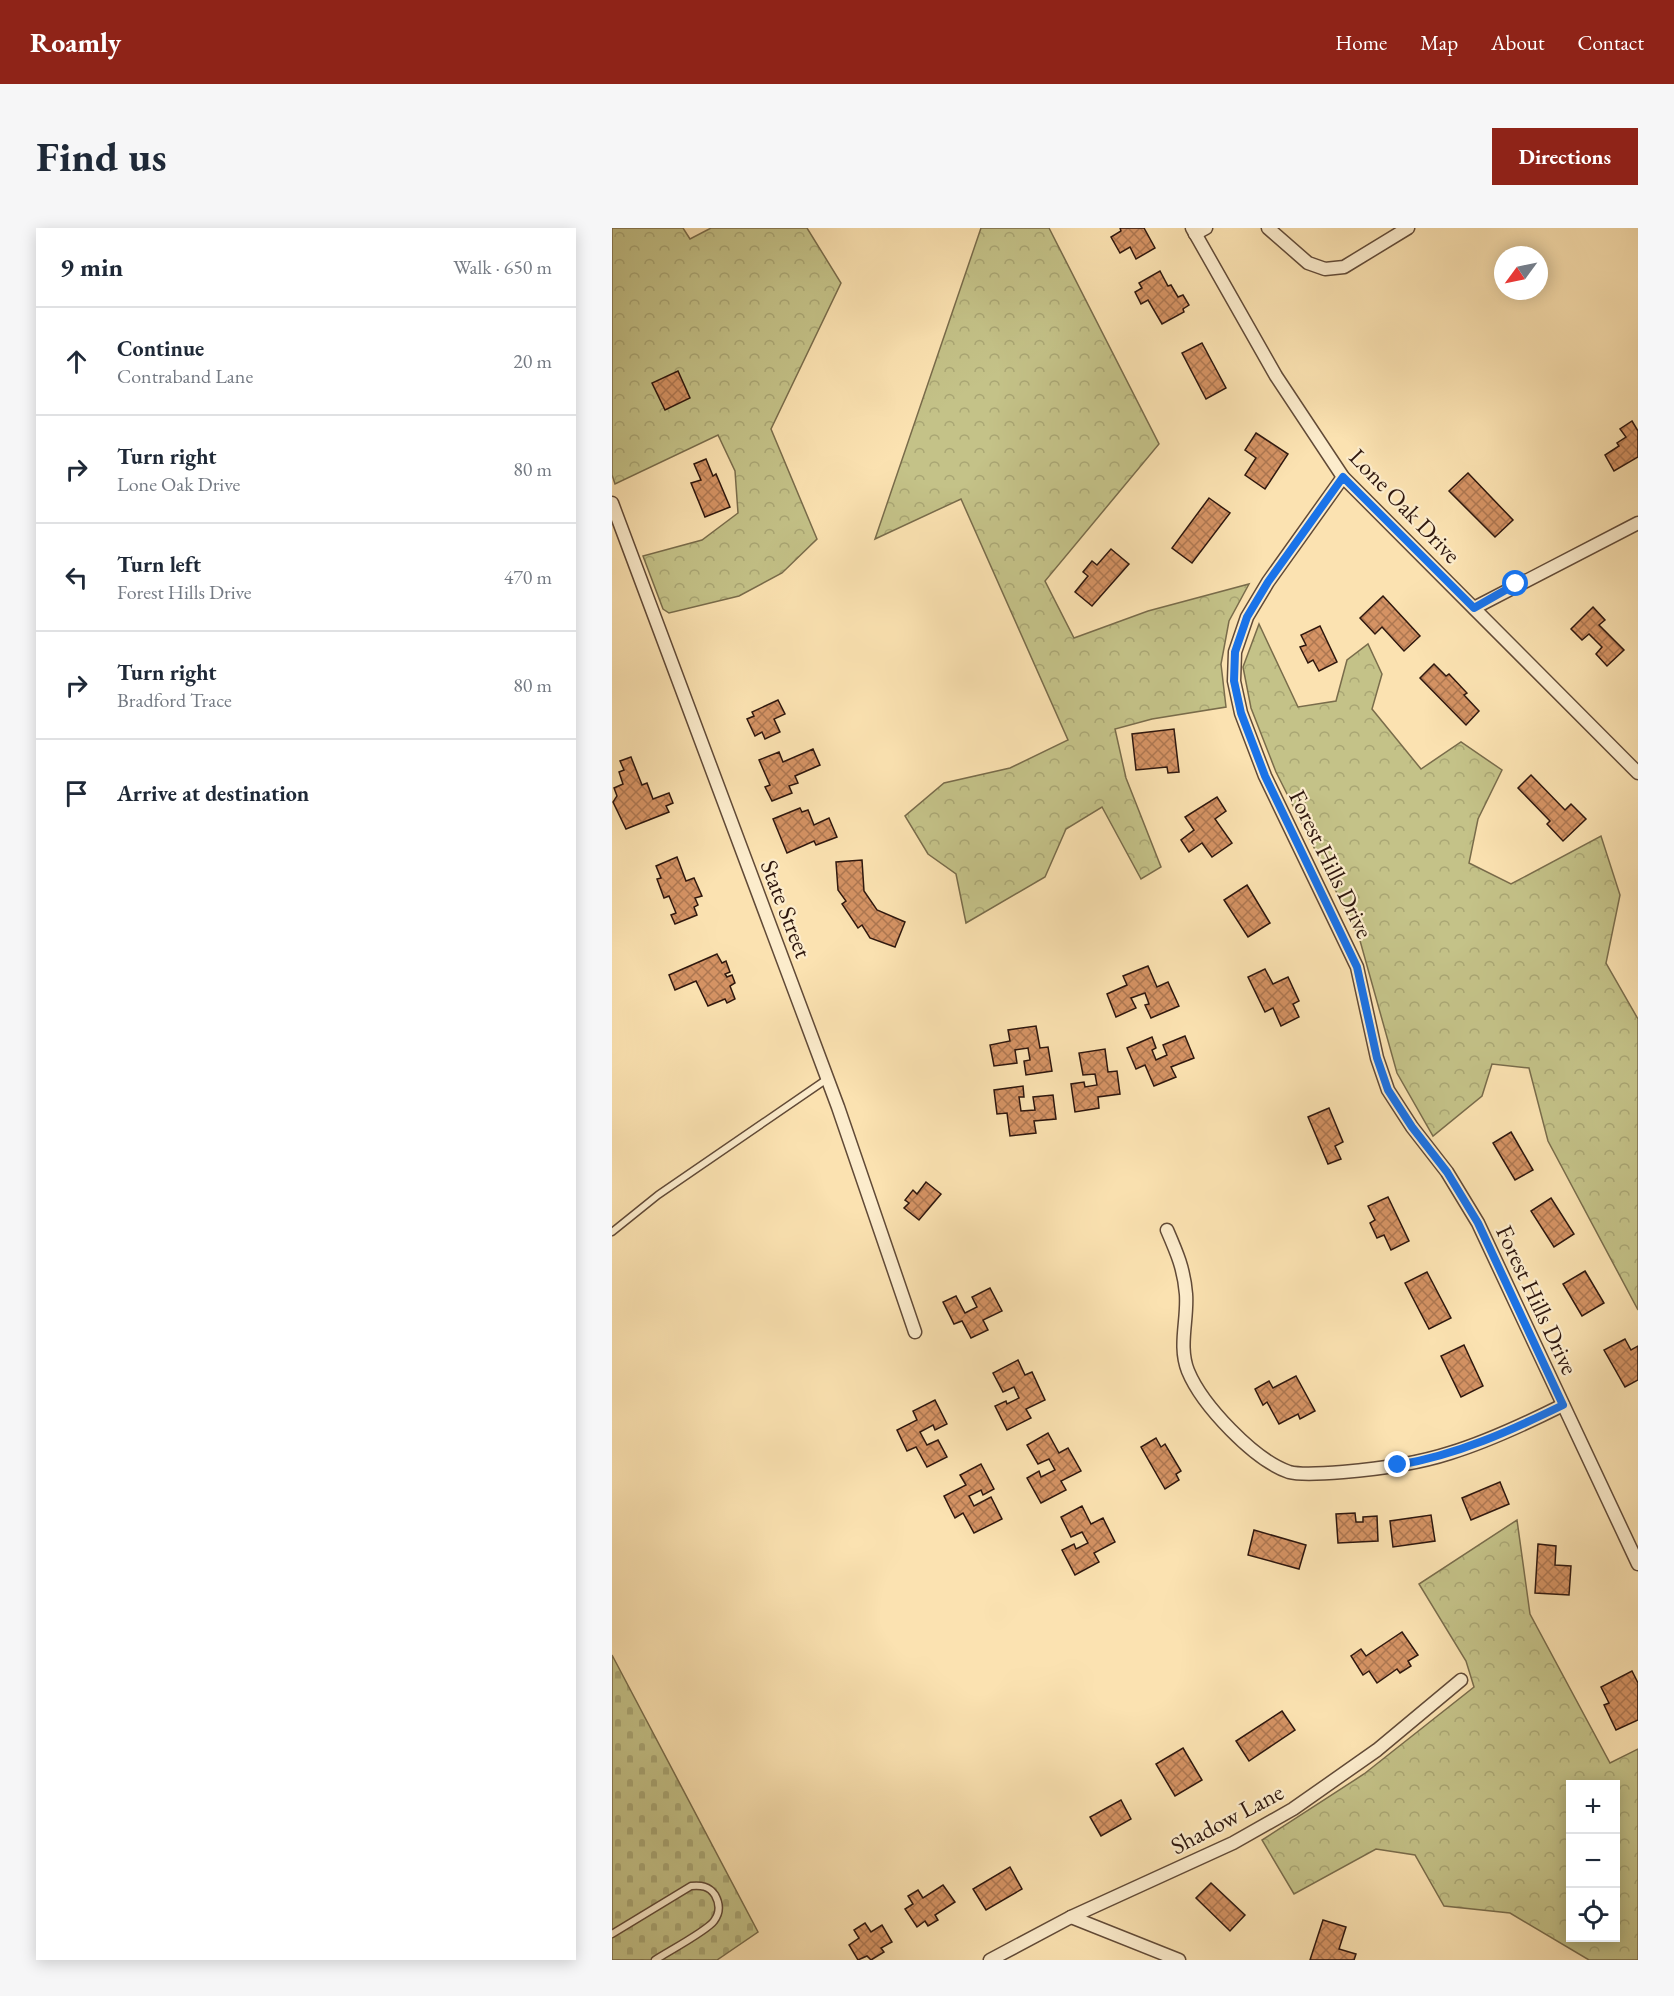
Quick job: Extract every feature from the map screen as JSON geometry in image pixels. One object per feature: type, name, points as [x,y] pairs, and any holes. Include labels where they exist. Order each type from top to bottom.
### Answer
[{"type":"street","points":[[1268,228],[1308,263],[1325,269],[1344,267],[1408,228]]},
{"type":"street","name":"Lone Oak Drive","points":[[1198,230],[1276,376],[1343,477],[1638,773]]},
{"type":"street","name":"Forest Hills Drive","points":[[1343,477],[1268,582],[1247,617],[1235,652],[1234,681],[1241,713],[1265,776],[1357,967],[1377,1058],[1388,1090],[1412,1127],[1447,1172],[1478,1223],[1638,1564]]},
{"type":"street","name":"State Street","points":[[612,503],[828,1079],[915,1332]]},
{"type":"street","points":[[1474,608],[1638,523]]},
{"type":"street","points":[[1167,1230],[1183,1268],[1186,1297],[1183,1345],[1187,1370],[1200,1394],[1234,1434],[1263,1459],[1290,1473],[1332,1473],[1421,1461],[1452,1453],[1483,1441],[1563,1405]]},
{"type":"street","name":"Shadow Lane","points":[[990,1960],[1071,1917],[1233,1843],[1293,1809],[1377,1750],[1461,1680]]},
{"type":"street","points":[[1071,1917],[1179,1960]]},
{"type":"lane","points":[[612,1232],[658,1195],[828,1079]]},
{"type":"lane","points":[[612,1934],[691,1886],[704,1885],[719,1901],[718,1914],[712,1924],[655,1960]]},
{"type":"green space","points":[[612,228],[683,228],[690,239],[711,228],[807,228],[841,283],[771,429],[817,539],[782,573],[739,596],[669,613],[663,609],[643,556],[702,540],[738,513],[735,471],[718,435],[615,484],[612,475]]},
{"type":"green space","points":[[981,228],[1049,228],[1159,444],[1045,581],[1074,638],[1148,611],[1249,584],[1229,621],[1221,664],[1226,707],[1152,719],[1115,729],[1126,778],[1161,867],[1141,879],[1102,807],[1066,829],[1045,877],[966,923],[956,874],[928,854],[905,816],[944,783],[1010,768],[1068,740],[961,499],[875,539]]},
{"type":"green space","points":[[1259,624],[1298,707],[1336,701],[1347,660],[1368,644],[1382,674],[1372,709],[1421,769],[1461,742],[1502,770],[1478,819],[1469,863],[1511,884],[1601,836],[1620,895],[1606,963],[1638,1019],[1638,1310],[1548,1141],[1529,1068],[1492,1064],[1482,1096],[1433,1136],[1397,1073],[1359,937],[1276,772],[1251,708],[1243,667]]},
{"type":"green space","points":[[1517,1520],[1530,1614],[1610,1763],[1638,1749],[1638,1960],[1589,1960],[1510,1913],[1444,1906],[1415,1855],[1376,1849],[1294,1894],[1262,1840],[1364,1774],[1474,1687],[1466,1661],[1419,1584]]},
{"type":"green space","points":[[612,1655],[758,1932],[717,1960],[612,1960]]},
{"type":"building","points":[[1120,228],[1144,228],[1155,248],[1136,259],[1130,247],[1120,253],[1111,237],[1121,231]]},
{"type":"building","points":[[1160,271],[1168,286],[1171,285],[1178,297],[1183,295],[1189,305],[1183,309],[1184,312],[1162,324],[1148,300],[1141,304],[1135,292],[1142,288],[1139,283]]},
{"type":"building","points":[[1202,343],[1226,388],[1206,399],[1182,353]]},
{"type":"building","points":[[678,371],[690,398],[665,410],[652,383]]},
{"type":"building","points":[[1632,421],[1638,431],[1638,457],[1614,471],[1605,455],[1619,446],[1617,443],[1626,437],[1620,429]]},
{"type":"building","points":[[1256,433],[1288,454],[1265,489],[1245,475],[1256,458],[1245,450]]},
{"type":"building","points":[[706,459],[713,476],[716,474],[730,507],[705,517],[691,483],[701,480],[694,464]]},
{"type":"building","points":[[1468,473],[1513,520],[1495,537],[1449,491]]},
{"type":"building","points":[[1209,498],[1230,513],[1192,563],[1172,548]]},
{"type":"building","points":[[1111,549],[1129,564],[1092,606],[1075,592],[1088,576],[1083,572],[1092,561],[1097,565]]},
{"type":"building","points":[[1383,596],[1420,636],[1404,651],[1382,627],[1375,634],[1360,618]]},
{"type":"building","points":[[1593,607],[1605,620],[1599,625],[1624,650],[1607,666],[1596,654],[1602,647],[1589,634],[1582,640],[1571,629]]},
{"type":"building","points":[[1320,626],[1337,662],[1319,671],[1313,660],[1308,663],[1300,647],[1306,645],[1301,635]]},
{"type":"building","points":[[1434,664],[1446,676],[1449,674],[1467,693],[1464,695],[1479,711],[1466,725],[1420,678]]},
{"type":"building","points":[[778,700],[785,714],[774,719],[780,732],[765,739],[762,732],[755,736],[747,719],[754,716],[752,712]]},
{"type":"building","points":[[1174,729],[1179,772],[1168,773],[1167,767],[1136,770],[1132,734]]},
{"type":"building","points":[[813,749],[820,765],[795,776],[798,783],[789,786],[792,793],[772,801],[765,787],[770,785],[759,760],[779,752],[783,762]]},
{"type":"building","points":[[631,757],[642,785],[647,783],[653,799],[669,793],[673,803],[666,806],[669,812],[626,829],[613,802],[617,796],[614,788],[623,784],[619,772],[624,770],[620,761]]},
{"type":"building","points":[[1531,775],[1565,810],[1571,804],[1586,819],[1563,841],[1547,824],[1550,821],[1518,788]]},
{"type":"building","points":[[1217,797],[1226,811],[1215,819],[1232,843],[1212,857],[1202,843],[1189,852],[1181,840],[1194,830],[1185,817]]},
{"type":"building","points":[[800,808],[802,812],[808,810],[814,825],[829,818],[837,837],[816,845],[814,841],[787,853],[773,819]]},
{"type":"building","points":[[677,857],[686,881],[694,878],[702,896],[695,898],[698,905],[694,907],[697,915],[675,924],[671,915],[676,913],[669,896],[664,898],[657,879],[661,878],[656,866]]},
{"type":"building","points":[[862,860],[864,891],[877,910],[905,922],[895,947],[870,938],[862,925],[858,928],[842,904],[846,901],[838,890],[836,862]]},
{"type":"building","points":[[1247,885],[1270,923],[1248,937],[1224,900]]},
{"type":"building","points":[[717,954],[722,963],[726,961],[730,972],[725,974],[727,977],[732,975],[735,983],[730,986],[735,999],[727,1003],[725,999],[708,1006],[696,981],[675,990],[669,975]]},
{"type":"building","points":[[1148,966],[1157,987],[1168,982],[1179,1006],[1151,1018],[1145,1005],[1149,1004],[1145,993],[1131,998],[1136,1008],[1116,1017],[1107,994],[1127,985],[1123,976]]},
{"type":"building","points":[[1265,969],[1273,984],[1288,977],[1299,1001],[1293,1004],[1299,1017],[1281,1026],[1273,1008],[1265,1012],[1248,977]]},
{"type":"building","points":[[1036,1026],[1040,1048],[1048,1047],[1052,1071],[1026,1075],[1024,1061],[1030,1060],[1028,1048],[1015,1050],[1017,1063],[994,1066],[990,1045],[1010,1041],[1008,1030]]},
{"type":"building","points":[[1185,1036],[1194,1058],[1171,1067],[1176,1077],[1154,1086],[1145,1065],[1136,1069],[1127,1048],[1152,1037],[1156,1048],[1152,1050],[1156,1060],[1167,1055],[1163,1045]]},
{"type":"building","points":[[1105,1049],[1108,1072],[1117,1071],[1120,1094],[1098,1097],[1099,1108],[1075,1112],[1071,1084],[1084,1082],[1085,1087],[1097,1085],[1095,1074],[1083,1075],[1079,1053]]},
{"type":"building","points":[[1023,1086],[1024,1097],[1019,1097],[1021,1111],[1035,1110],[1033,1097],[1053,1095],[1056,1119],[1034,1121],[1036,1133],[1010,1136],[1007,1113],[997,1114],[994,1090]]},
{"type":"building","points":[[1329,1108],[1343,1142],[1335,1146],[1341,1159],[1328,1164],[1308,1117]]},
{"type":"building","points":[[1511,1132],[1533,1170],[1515,1180],[1493,1143]]},
{"type":"building","points":[[926,1182],[941,1194],[919,1220],[904,1208],[909,1203],[905,1200],[913,1190],[917,1194]]},
{"type":"building","points":[[1388,1197],[1409,1241],[1391,1250],[1384,1235],[1377,1238],[1370,1223],[1375,1220],[1368,1206]]},
{"type":"building","points":[[1551,1198],[1574,1234],[1554,1247],[1531,1211]]},
{"type":"building","points":[[1585,1271],[1604,1303],[1582,1316],[1563,1284]]},
{"type":"building","points":[[1427,1272],[1451,1318],[1429,1329],[1405,1283]]},
{"type":"building","points":[[990,1288],[1002,1311],[983,1320],[988,1330],[971,1338],[962,1321],[954,1324],[943,1302],[956,1296],[965,1313],[977,1307],[972,1297]]},
{"type":"building","points":[[1625,1339],[1631,1350],[1638,1346],[1638,1380],[1625,1387],[1604,1350]]},
{"type":"building","points":[[1464,1345],[1483,1386],[1461,1397],[1441,1356]]},
{"type":"building","points":[[1018,1360],[1025,1375],[1032,1372],[1045,1400],[1026,1409],[1031,1418],[1007,1430],[995,1406],[1006,1401],[1007,1404],[1019,1398],[1014,1387],[1003,1392],[993,1373]]},
{"type":"building","points":[[1296,1376],[1315,1411],[1300,1419],[1298,1414],[1279,1424],[1267,1402],[1263,1405],[1255,1389],[1269,1381],[1273,1388]]},
{"type":"building","points":[[935,1400],[947,1424],[935,1430],[933,1425],[920,1432],[927,1445],[938,1440],[947,1457],[927,1467],[916,1447],[907,1451],[897,1430],[917,1420],[913,1411]]},
{"type":"building","points":[[1048,1433],[1059,1453],[1068,1448],[1081,1471],[1061,1481],[1066,1490],[1041,1503],[1027,1478],[1039,1471],[1041,1477],[1055,1470],[1049,1459],[1038,1464],[1027,1445]]},
{"type":"building","points":[[1156,1438],[1161,1447],[1165,1444],[1181,1471],[1176,1474],[1179,1480],[1165,1489],[1141,1447]]},
{"type":"building","points":[[981,1464],[994,1489],[983,1495],[981,1490],[969,1496],[974,1506],[991,1497],[1002,1519],[974,1533],[963,1513],[955,1518],[944,1496],[966,1485],[960,1475]]},
{"type":"building","points":[[1500,1482],[1509,1504],[1471,1520],[1462,1498]]},
{"type":"building","points":[[1082,1506],[1091,1524],[1103,1518],[1115,1542],[1094,1553],[1099,1562],[1075,1575],[1062,1550],[1074,1544],[1076,1549],[1088,1543],[1082,1532],[1071,1537],[1061,1517]]},
{"type":"building","points":[[1355,1513],[1356,1522],[1363,1522],[1363,1517],[1377,1516],[1378,1541],[1338,1543],[1336,1514]]},
{"type":"building","points":[[1431,1515],[1435,1541],[1393,1547],[1390,1521]]},
{"type":"building","points":[[1254,1530],[1306,1545],[1299,1569],[1248,1555]]},
{"type":"building","points":[[1538,1544],[1556,1546],[1555,1565],[1571,1566],[1569,1595],[1535,1593]]},
{"type":"building","points":[[1402,1632],[1418,1655],[1408,1661],[1411,1666],[1400,1673],[1397,1669],[1377,1683],[1369,1671],[1363,1675],[1351,1656],[1361,1649],[1366,1656]]},
{"type":"building","points":[[1632,1671],[1638,1683],[1638,1720],[1616,1730],[1604,1705],[1609,1703],[1601,1687]]},
{"type":"building","points":[[1282,1711],[1295,1730],[1249,1761],[1236,1741]]},
{"type":"building","points":[[1183,1748],[1202,1780],[1175,1796],[1156,1764]]},
{"type":"building","points":[[1121,1800],[1131,1819],[1101,1836],[1090,1817]]},
{"type":"building","points":[[1010,1867],[1022,1889],[986,1910],[973,1889]]},
{"type":"building","points":[[1211,1883],[1245,1915],[1230,1931],[1196,1898]]},
{"type":"building","points":[[943,1885],[955,1902],[935,1915],[938,1920],[928,1926],[925,1921],[917,1927],[905,1909],[913,1904],[908,1896],[918,1890],[923,1898]]},
{"type":"building","points":[[1323,1920],[1346,1927],[1339,1949],[1356,1954],[1354,1960],[1310,1960]]},
{"type":"building","points":[[865,1923],[871,1932],[882,1925],[892,1942],[881,1948],[884,1952],[871,1960],[867,1956],[858,1960],[849,1945],[859,1938],[854,1930]]},
{"type":"route","points":[[1398,1465],[1452,1453],[1518,1427],[1563,1405],[1478,1223],[1447,1172],[1412,1127],[1388,1090],[1377,1058],[1357,967],[1265,776],[1241,713],[1234,681],[1235,652],[1247,617],[1268,582],[1343,477],[1474,608],[1516,584]]}]
